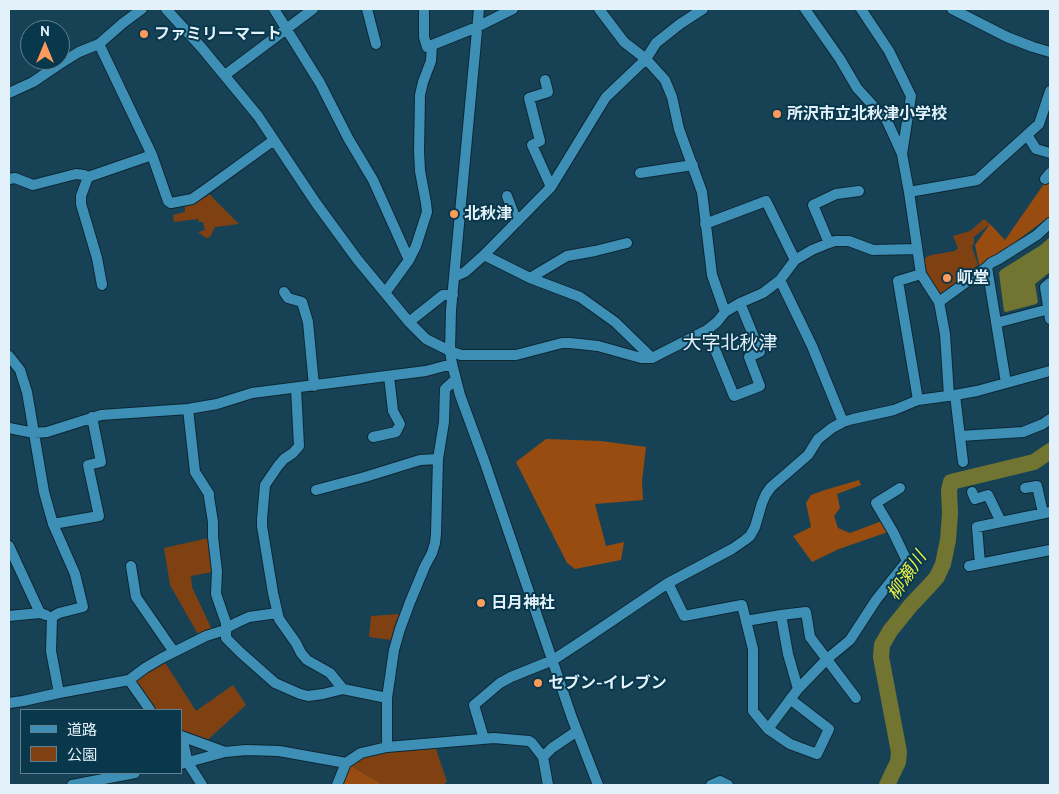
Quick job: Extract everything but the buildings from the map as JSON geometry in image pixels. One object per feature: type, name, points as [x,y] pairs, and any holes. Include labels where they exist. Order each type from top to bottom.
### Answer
[{"type":"street","points":[[9,93],[33,82],[79,52],[99,44],[142,9]]},
{"type":"street","points":[[166,9],[226,75],[258,116],[316,203],[357,259],[409,322],[426,339],[450,352],[461,355],[516,355],[570,343],[598,346],[641,358],[652,358],[706,330],[717,322],[724,312],[740,303],[764,294],[780,280],[795,260],[829,243],[849,241],[873,250],[918,249]]},
{"type":"street","points":[[274,9],[320,83],[348,138],[373,180],[409,260]]},
{"type":"street","points":[[226,75],[313,9]]},
{"type":"street","points":[[367,9],[376,44]]},
{"type":"street","points":[[424,9],[424,37],[427,47],[477,27],[513,9]]},
{"type":"street","points":[[479,9],[454,277],[450,352],[455,380],[577,731],[598,785]]},
{"type":"street","points":[[600,9],[624,42],[646,59],[665,80],[672,97],[679,129],[702,192],[712,275],[724,312]]},
{"type":"street","points":[[454,277],[465,272],[484,255],[552,187],[606,97],[646,59],[656,43],[703,9]]},
{"type":"street","points":[[805,9],[840,59],[857,88],[887,121],[902,154],[921,274],[939,302],[963,462]]},
{"type":"street","points":[[860,9],[889,51],[911,96],[902,154]]},
{"type":"street","points":[[952,9],[1006,37],[1050,52]]},
{"type":"street","points":[[99,44],[152,155],[168,201],[171,203],[192,199],[274,140]]},
{"type":"street","points":[[386,293],[409,260],[416,246],[427,212],[420,171],[420,95],[431,61],[432,45]]},
{"type":"street","points":[[545,80],[548,92],[529,98],[540,141],[532,145],[552,187]]},
{"type":"street","points":[[909,192],[977,180],[1039,124],[1050,91]]},
{"type":"street","points":[[1027,135],[1036,149],[1050,153]]},
{"type":"street","points":[[9,180],[16,178],[32,185],[76,174],[88,177],[152,155]]},
{"type":"street","points":[[640,173],[692,165]]},
{"type":"street","points":[[88,177],[81,196],[81,204],[97,258],[102,285]]},
{"type":"street","points":[[829,243],[813,205],[836,194],[859,191]]},
{"type":"street","points":[[507,196],[517,222]]},
{"type":"street","points":[[706,224],[766,201],[795,260]]},
{"type":"street","points":[[939,302],[991,263],[1037,235],[1050,223]]},
{"type":"street","points":[[530,278],[567,256],[595,252],[627,243]]},
{"type":"street","points":[[484,255],[530,278],[580,297],[615,322],[652,358]]},
{"type":"street","points":[[987,267],[1006,383]]},
{"type":"street","points":[[918,400],[898,281],[921,274]]},
{"type":"street","points":[[780,280],[812,346],[843,422]]},
{"type":"street","points":[[996,323],[1049,314],[1045,287],[1050,283]]},
{"type":"street","points":[[284,292],[288,298],[302,302],[308,322],[314,386]]},
{"type":"street","points":[[409,322],[443,295],[453,295]]},
{"type":"street","points":[[706,330],[734,396],[760,386],[749,356],[760,352],[740,303]]},
{"type":"street","points":[[9,356],[20,370],[27,392],[44,492],[53,524],[75,574],[83,607],[59,613],[52,617]]},
{"type":"street","points":[[9,428],[34,433],[47,432],[101,415],[188,410],[217,404],[252,393],[426,371],[452,364]]},
{"type":"street","points":[[484,739],[474,705],[511,677],[552,660],[668,583],[732,549],[745,540],[750,536],[762,503],[771,487],[808,455],[818,439],[826,432],[843,422],[894,410],[918,400],[977,391],[1050,372]]},
{"type":"street","points":[[373,437],[396,432],[400,424],[393,410],[389,376]]},
{"type":"street","points":[[387,746],[387,698],[394,650],[400,629],[435,542],[438,459],[444,422],[445,389],[455,380]]},
{"type":"street","points":[[296,388],[299,446],[284,459],[265,485],[262,526],[279,619],[307,660],[330,673],[343,689]]},
{"type":"street","points":[[188,410],[195,472],[208,494],[213,522],[217,571],[216,594],[226,623],[226,638],[275,683],[300,694],[308,696],[343,689],[387,698]]},
{"type":"street","points":[[53,524],[99,516],[88,465],[101,462],[92,417]]},
{"type":"street","points":[[960,436],[1022,432],[1043,424],[1050,419]]},
{"type":"street","points":[[316,490],[420,460],[438,459]]},
{"type":"street","points":[[980,564],[977,526],[1047,512],[1037,486],[1025,488]]},
{"type":"street","points":[[768,728],[798,689],[827,659],[850,640],[876,600],[907,561],[876,503],[900,488]]},
{"type":"street","points":[[972,492],[974,499],[988,495],[1001,522]]},
{"type":"street","points":[[9,546],[40,612]]},
{"type":"street","points":[[969,566],[1050,550]]},
{"type":"street","points":[[131,566],[136,597],[174,652]]},
{"type":"street","points":[[668,583],[684,616],[742,605],[753,649],[753,712],[768,728],[790,744],[817,754],[829,729],[790,699]]},
{"type":"street","points":[[9,616],[40,612],[52,617]]},
{"type":"street","points":[[746,621],[806,612],[810,637],[856,698]]},
{"type":"street","points":[[9,702],[129,680],[145,668],[206,636],[226,630],[230,626],[249,617],[277,613]]},
{"type":"street","points":[[781,615],[788,654],[798,689]]},
{"type":"street","points":[[52,617],[51,651],[59,693]]},
{"type":"street","points":[[129,680],[149,709]]},
{"type":"street","points":[[543,757],[552,748],[577,731]]},
{"type":"street","points":[[202,785],[185,763],[182,737],[225,752]]},
{"type":"street","points":[[336,785],[346,763],[361,754],[387,746],[494,738],[529,741],[532,743],[543,757],[548,785]]},
{"type":"street","points":[[185,763],[225,752],[246,750],[279,751],[346,763]]},
{"type":"street","points":[[78,785],[130,774]]},
{"type":"street","points":[[711,785],[720,781],[728,785]]},
{"type":"green space","points":[[207,192],[239,224],[215,227],[210,237],[206,238],[198,232],[205,230],[203,222],[199,222],[198,219],[174,222],[173,215],[185,212],[185,204]]},
{"type":"green space","points":[[984,219],[990,224],[974,237],[972,247],[978,265],[941,294],[938,293],[925,269],[925,258],[931,255],[955,251],[958,248],[953,236],[970,231]]},
{"type":"green space","points":[[213,537],[217,571],[191,576],[192,587],[213,632],[199,636],[170,585],[164,548]]},
{"type":"green space","points":[[400,614],[391,640],[369,637],[371,616]]},
{"type":"green space","points":[[162,658],[196,711],[233,685],[246,705],[203,744],[182,736],[182,709],[149,709],[129,680]]},
{"type":"green space","points":[[434,743],[447,782],[442,785],[383,785],[346,763],[361,753]]},
{"type":"shaded area","points":[[1050,177],[1050,216],[980,269],[975,245],[990,224],[1005,240]]},
{"type":"shaded area","points":[[1050,237],[1050,272],[1035,284],[1038,302],[1004,311],[999,273]]},
{"type":"shaded area","points":[[546,439],[601,441],[646,447],[642,481],[643,500],[595,504],[606,546],[624,542],[621,560],[575,569],[567,563],[516,462]]},
{"type":"shaded area","points":[[859,480],[861,485],[837,494],[840,508],[834,516],[838,528],[850,533],[882,521],[888,532],[839,549],[812,562],[793,536],[811,527],[806,503],[811,495]]},
{"type":"shaded area","points":[[346,763],[383,785],[337,785]]},
{"type":"waterway","name":"柳瀬川","points":[[887,785],[898,762],[899,752],[881,657],[882,645],[890,631],[911,605],[937,577],[943,564],[948,540],[949,490],[951,482],[1034,462],[1050,451]]},
{"type":"place","name":"ファミリーマート","points":[[144,34]]},
{"type":"place","name":"所沢市立北秋津小学校","points":[[777,114]]},
{"type":"place","name":"北秋津","points":[[454,214]]},
{"type":"place","name":"屼堂","points":[[947,278]]},
{"type":"place","name":"日月神社","points":[[481,603]]},
{"type":"place","name":"セブン-イレブン","points":[[538,683]]},
{"type":"district","name":"大字北秋津","points":[[730,343]]}]
